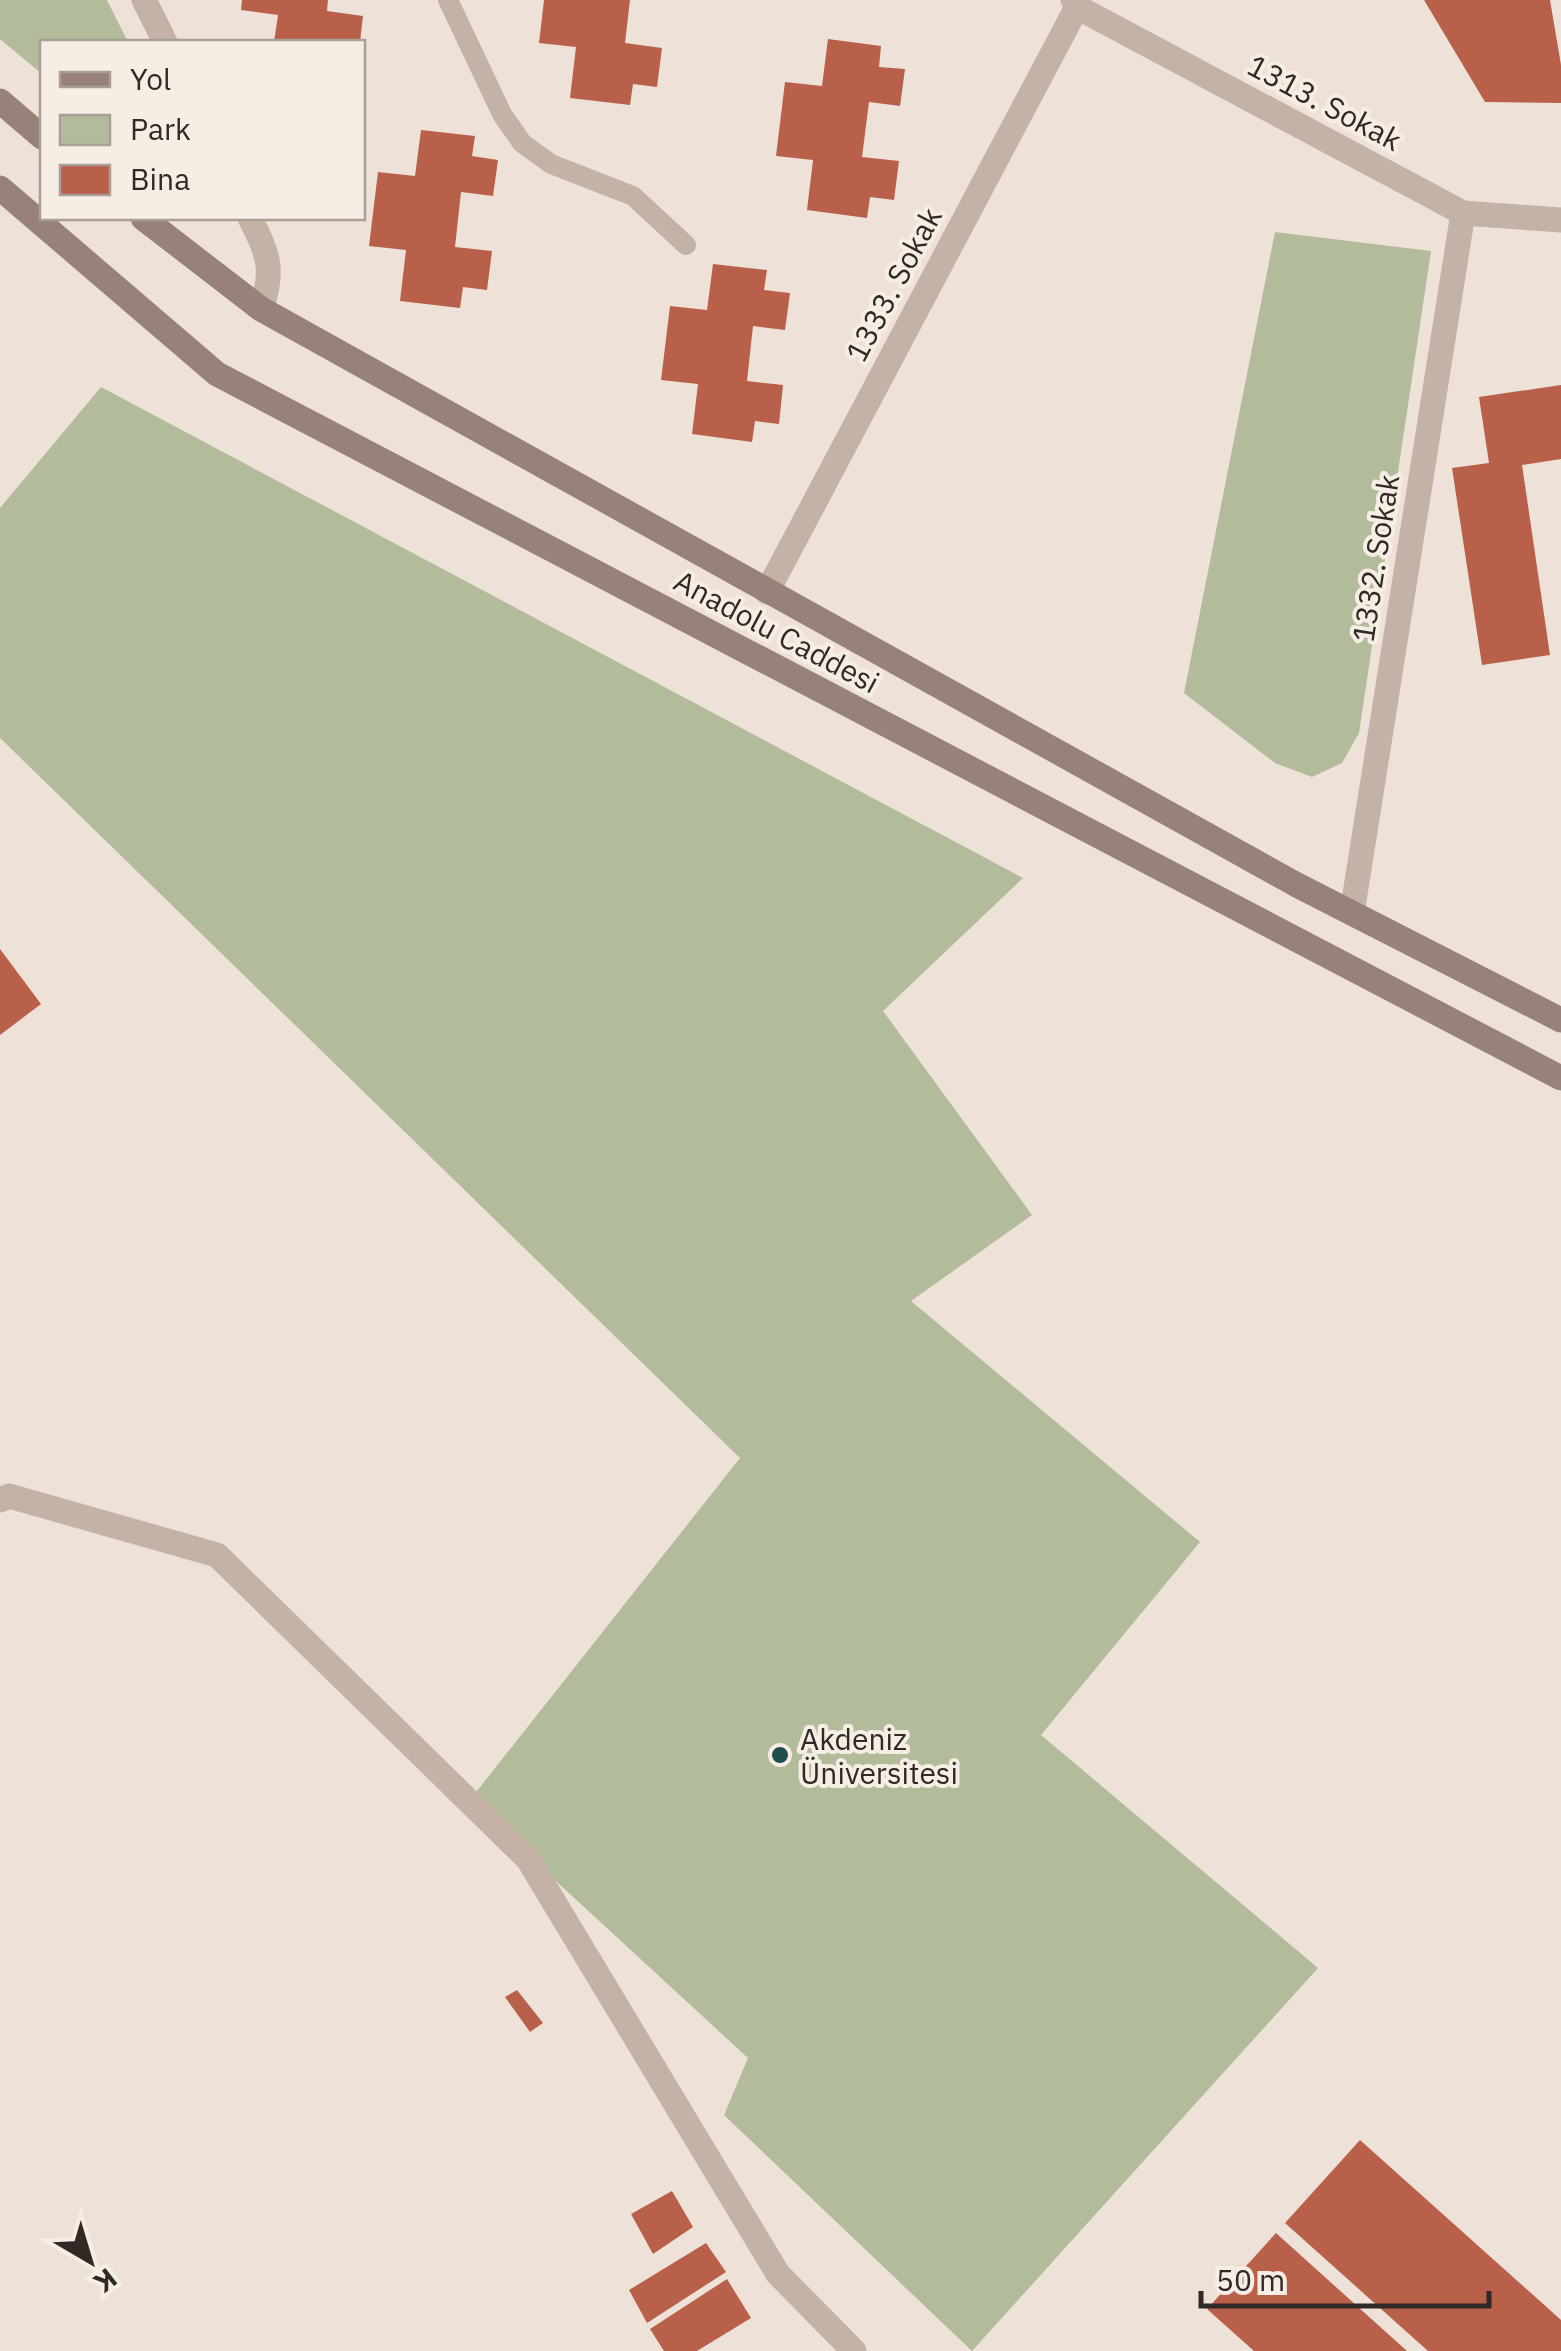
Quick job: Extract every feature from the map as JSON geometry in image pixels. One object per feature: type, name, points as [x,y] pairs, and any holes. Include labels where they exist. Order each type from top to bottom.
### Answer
[{"type":"main road","points":[[0,101],[40,135]]},
{"type":"main road","name":"Anadolu Caddesi","points":[[0,188],[217,374],[1561,1078]]},
{"type":"main road","name":"Anadolu Caddesi","points":[[147,220],[261,309],[1352,912],[1561,1020]]},
{"type":"street","points":[[144,0],[164,40]]},
{"type":"street","name":"1313. Sokak","points":[[1075,4],[1463,212],[1561,220]]},
{"type":"street","name":"1333. Sokak","points":[[767,592],[1075,4]]},
{"type":"street","name":"1332. Sokak","points":[[1352,912],[1463,212]]},
{"type":"street","points":[[251,220],[266,251],[270,270],[261,309]]},
{"type":"street","points":[[0,1500],[9,1496],[216,1556],[528,1860],[778,2274],[854,2351]]},
{"type":"lane","points":[[448,0],[502,114],[522,143],[551,164],[633,196],[686,246]]},
{"type":"green space","points":[[0,0],[107,0],[127,40],[40,40],[40,72],[0,39]]},
{"type":"green space","points":[[1275,232],[1431,251],[1359,733],[1342,763],[1312,777],[1275,763],[1184,693]]},
{"type":"green space","points":[[101,387],[1023,878],[883,1011],[1032,1215],[911,1301],[1200,1542],[1041,1735],[1318,1968],[972,2351],[724,2115],[748,2058],[469,1801],[740,1458],[0,738],[0,508]]},
{"type":"building","points":[[242,0],[328,0],[327,11],[363,16],[360,40],[274,40],[278,15],[241,10]]},
{"type":"building","points":[[544,0],[630,0],[625,43],[662,48],[657,87],[633,84],[630,105],[570,98],[576,47],[539,43]]},
{"type":"building","points":[[1424,0],[1550,0],[1561,65],[1561,103],[1485,102]]},
{"type":"building","points":[[828,39],[881,46],[879,67],[905,69],[900,106],[869,102],[862,157],[899,161],[894,200],[870,197],[867,218],[807,210],[813,160],[776,156],[785,82],[822,86]]},
{"type":"building","points":[[421,130],[475,136],[472,156],[498,160],[493,196],[461,192],[455,247],[492,251],[487,290],[463,287],[460,308],[400,301],[406,250],[369,246],[378,172],[415,176]]},
{"type":"building","points":[[713,264],[767,270],[764,290],[790,293],[785,330],[753,326],[747,381],[783,385],[779,424],[755,421],[752,442],[692,434],[698,384],[661,380],[670,306],[707,310]]},
{"type":"building","points":[[1561,385],[1561,459],[1522,465],[1550,655],[1482,665],[1452,468],[1489,463],[1479,397]]},
{"type":"building","points":[[0,949],[41,1004],[0,1035]]},
{"type":"building","points":[[517,1990],[543,2023],[530,2032],[505,1997]]},
{"type":"building","points":[[1360,2140],[1561,2320],[1561,2351],[1428,2351],[1285,2223]]},
{"type":"building","points":[[672,2191],[693,2227],[653,2254],[631,2214]]},
{"type":"building","points":[[1276,2233],[1407,2351],[1254,2351],[1207,2309]]},
{"type":"building","points":[[706,2243],[726,2272],[647,2323],[629,2290]]},
{"type":"building","points":[[727,2279],[751,2318],[697,2351],[664,2351],[650,2329]]},
{"type":"place","name":"Akdeniz Üniversitesi","points":[[780,1755]]}]
